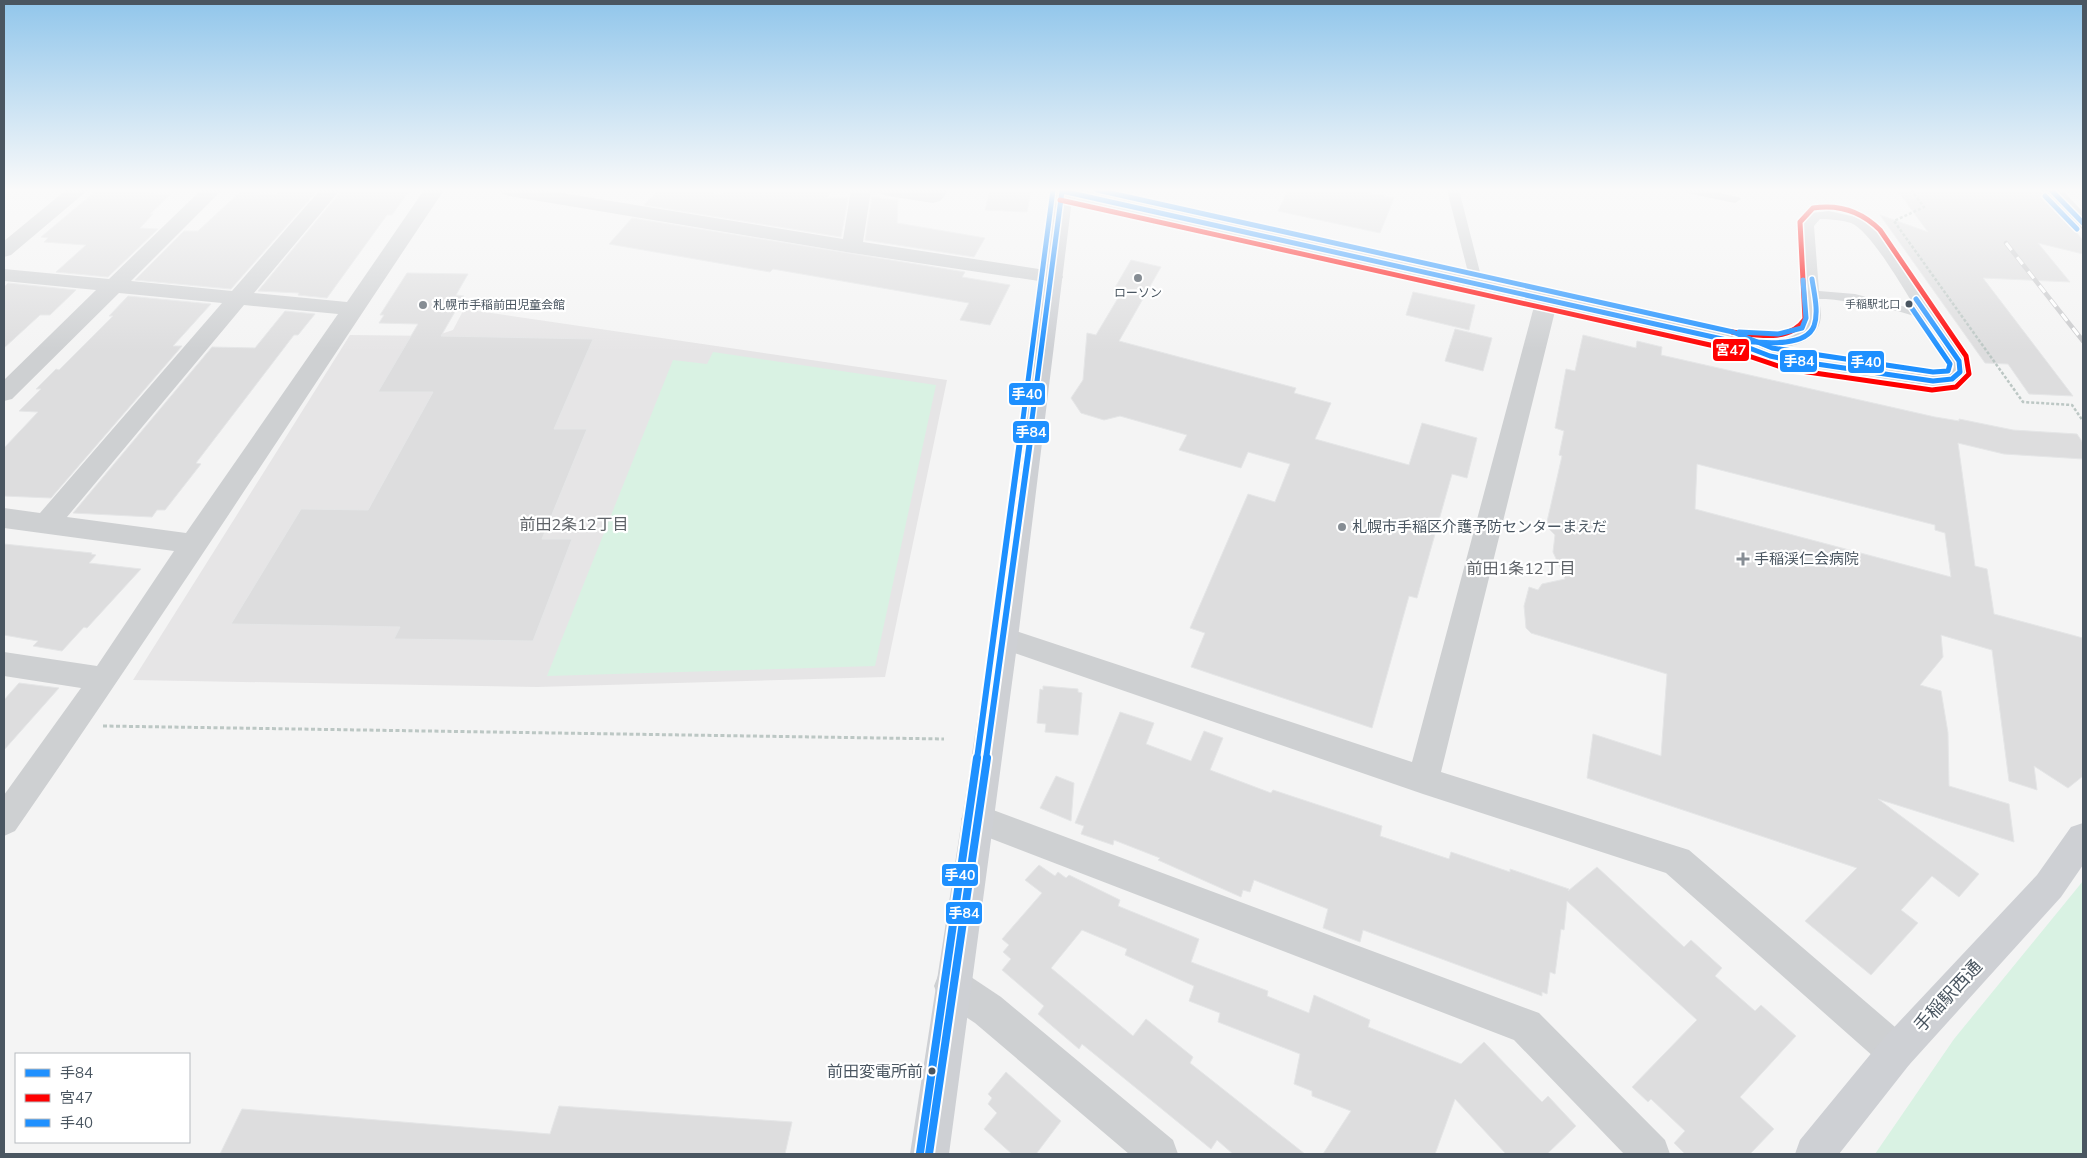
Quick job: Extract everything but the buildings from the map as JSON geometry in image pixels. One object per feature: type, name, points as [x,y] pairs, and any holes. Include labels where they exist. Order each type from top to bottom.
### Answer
[{"type":"street","points":[[4,393],[156,244]]},
{"type":"street","points":[[46,524],[284,244]]},
{"type":"street","points":[[4,821],[104,678],[192,544],[398,244]]},
{"type":"street","points":[[837,244],[1052,277]]},
{"type":"street","points":[[929,1154],[1004,638],[1056,244]]},
{"type":"street","points":[[1299,244],[1731,341]]},
{"type":"street","points":[[4,274],[237,300],[353,310]]},
{"type":"street","points":[[1423,780],[1548,300]]},
{"type":"street","points":[[4,518],[192,544]]},
{"type":"street","points":[[1004,638],[1423,780],[1677,861],[1896,1052]]},
{"type":"street","points":[[4,664],[104,678]]},
{"type":"street","points":[[977,819],[1526,1026],[1650,1154]]},
{"type":"street","name":"手稲駅西通","points":[[1814,1154],[1896,1052],[2049,886],[2083,838]]},
{"type":"street","points":[[952,986],[988,1010],[1159,1154]]},
{"type":"lane","points":[[1467,244],[1477,284]]},
{"type":"lane","points":[[1731,341],[1781,343],[1800,339],[1813,329],[1809,244]]},
{"type":"lane","points":[[1731,341],[1770,356],[1789,360],[1933,381],[1952,379],[1960,372],[1959,361],[1879,244]]},
{"type":"lane","points":[[1813,295],[1830,294],[1906,310],[1929,318]]},
{"type":"path","points":[[1910,244],[2023,402],[2072,405],[2083,421]]},
{"type":"path","points":[[94,726],[944,739]]},
{"type":"shaded area","points":[[464,309],[947,380],[885,677],[537,687],[133,680],[350,335],[435,336],[453,330]]},
{"type":"green space","points":[[713,352],[936,385],[875,666],[547,676],[673,360],[707,364]]},
{"type":"green space","points":[[2083,881],[2083,1154],[1875,1154],[1954,1039]]},
{"type":"railway","points":[[2007,244],[2083,341]]},
{"type":"transit line","name":"手40","points":[[920,1153],[995,637],[1046,244]]},
{"type":"transit line","name":"手84","points":[[929,1154],[1004,638],[1055,244]]},
{"type":"transit line","name":"宮47","points":[[1257,244],[1728,349],[1787,369],[1932,390],[1956,387],[1969,374],[1966,356],[1890,244]]},
{"type":"transit line","name":"手84","points":[[1299,244],[1731,341],[1770,356],[1789,360],[1933,381],[1952,379],[1960,372],[1959,361],[1916,299]]},
{"type":"transit line","name":"手40","points":[[1339,244],[1733,332],[1772,348],[1933,372],[1948,371],[1950,364],[1909,304]]},
{"type":"transit line","name":"宮47","points":[[1732,332],[1773,336],[1792,332],[1800,327],[1805,319],[1801,244]]},
{"type":"transit line","name":"手84","points":[[1738,341],[1768,343],[1792,341],[1810,333],[1814,326],[1816,314],[1812,279]]},
{"type":"transit line","name":"手40","points":[[1739,332],[1778,334],[1802,328],[1806,318],[1803,280]]},
{"type":"place","name":"ローソン","points":[[1138,278]]},
{"type":"place","name":"手稲駅北口","points":[[1909,304]]},
{"type":"place","name":"札幌市手稲前田児童会館","points":[[423,305]]},
{"type":"place","name":"札幌市手稲区介護予防センターまえだ","points":[[1342,527]]},
{"type":"place","name":"手稲渓仁会病院","points":[[1743,559]]},
{"type":"place","name":"前田変電所前","points":[[932,1071]]},
{"type":"district","name":"前田2条12丁目","points":[[574,524]]},
{"type":"district","name":"前田1条12丁目","points":[[1521,568]]}]
